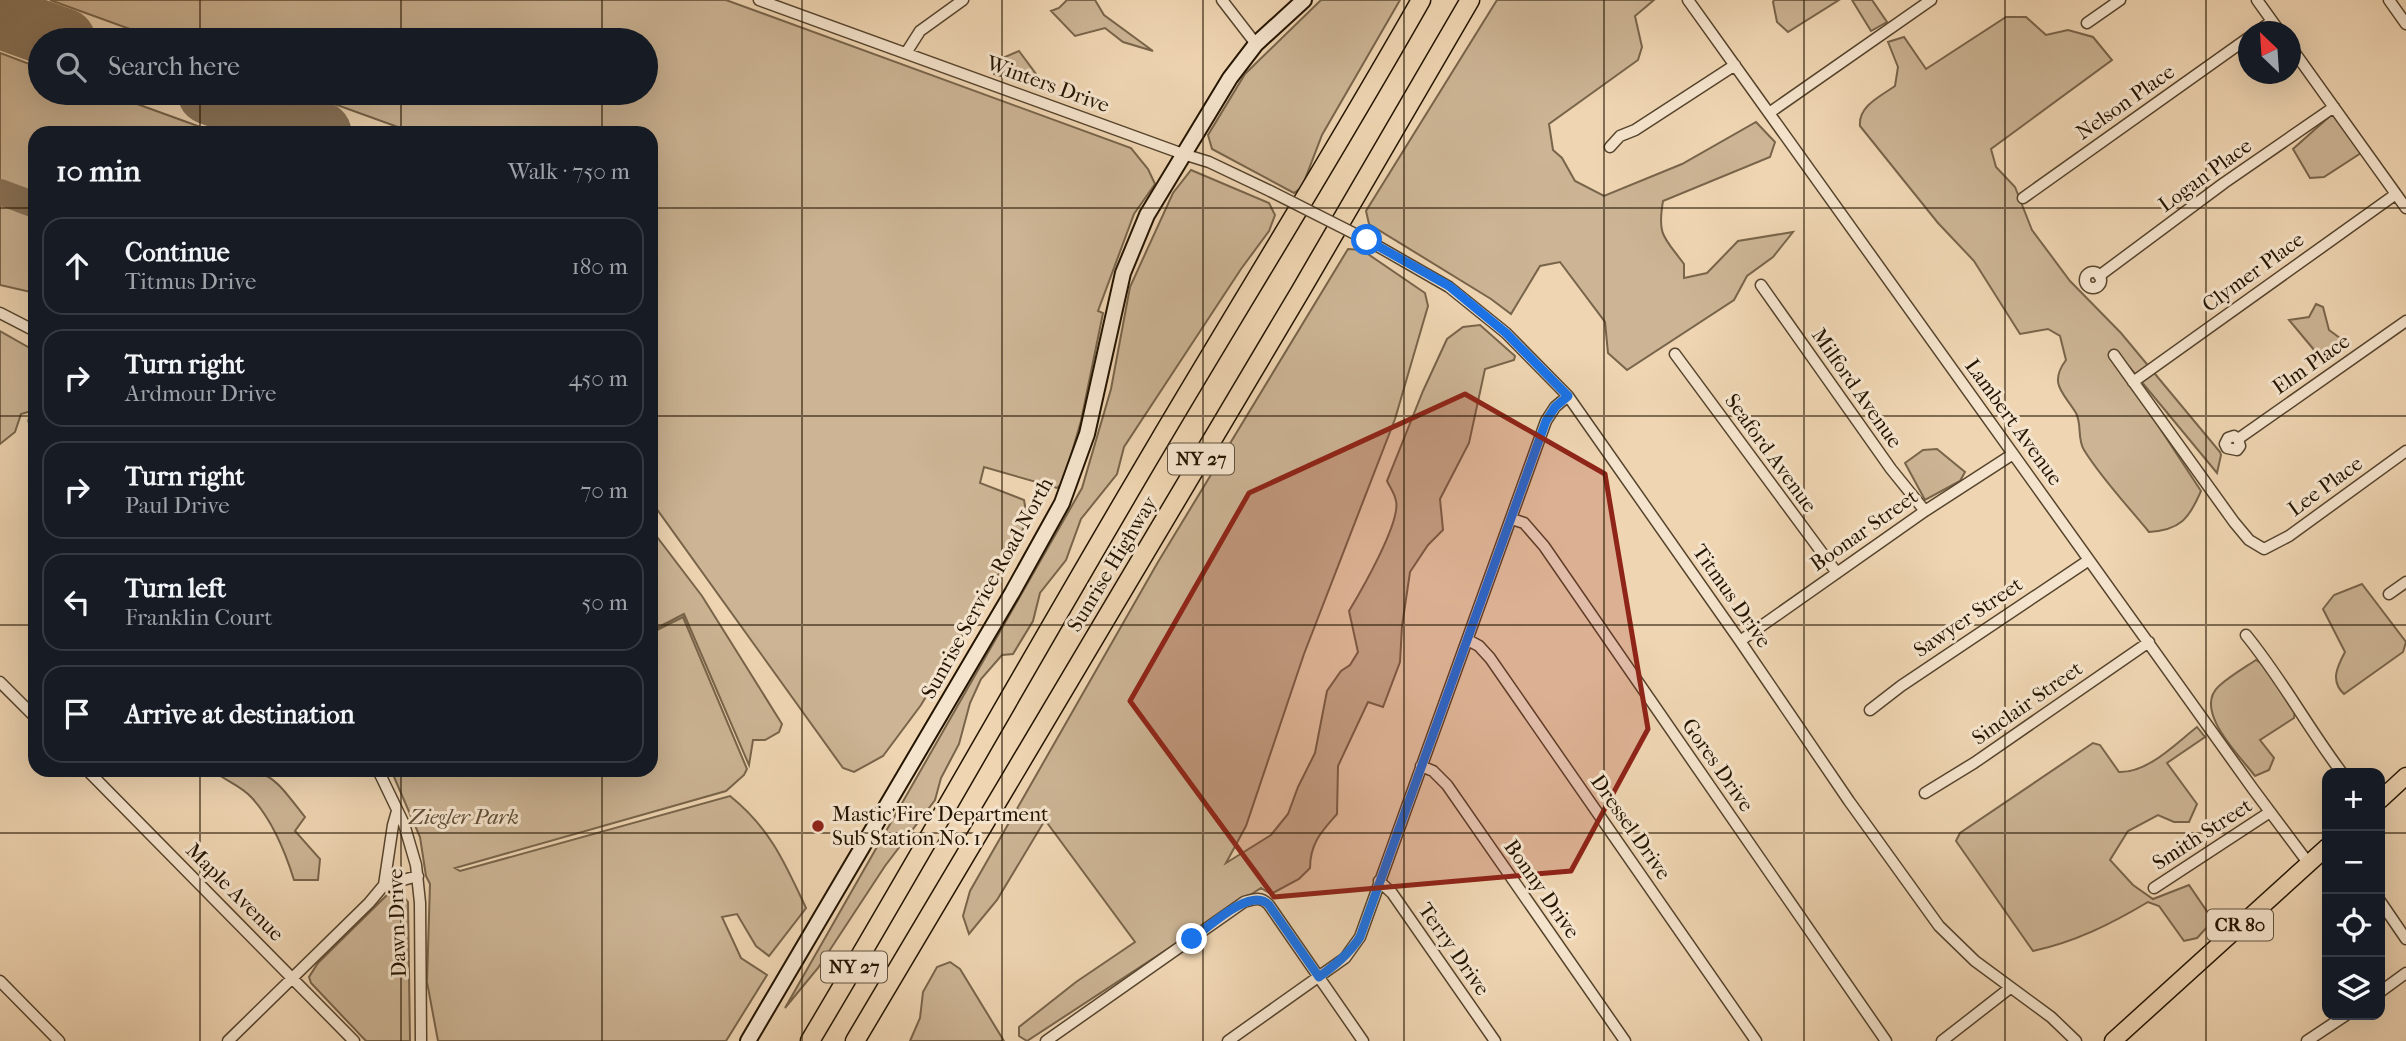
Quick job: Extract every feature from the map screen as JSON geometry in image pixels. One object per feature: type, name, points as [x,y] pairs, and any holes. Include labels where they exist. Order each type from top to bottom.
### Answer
[{"type":"highway","name":"Sunrise Highway","points":[[810,1041],[1157,444],[1356,115],[1421,0]]},
{"type":"highway","name":"Sunrise Highway","points":[[855,1041],[1300,292],[1470,0]]},
{"type":"main road","points":[[2385,795],[2406,776]]},
{"type":"main road","name":"CR 80","points":[[2113,1041],[2322,852]]},
{"type":"street","name":"Winters Drive","points":[[759,0],[1209,162],[1319,215]]},
{"type":"street","points":[[906,53],[920,31],[962,0]]},
{"type":"street","points":[[1222,0],[1256,44]]},
{"type":"street","name":"Sunrise Service Road North","points":[[748,1041],[1025,571],[1062,503],[1087,433],[1126,263],[1147,215],[1209,110],[1256,44],[1304,0]]},
{"type":"street","name":"Lambert Avenue","points":[[1688,0],[2309,864]]},
{"type":"street","points":[[1769,113],[1931,0]]},
{"type":"street","points":[[2087,23],[2120,0]]},
{"type":"street","points":[[2258,0],[2272,21]]},
{"type":"street","points":[[2389,0],[2406,24]]},
{"type":"street","name":"Nelson Place","points":[[2023,198],[2238,46]]},
{"type":"street","points":[[2301,60],[2406,208]]},
{"type":"street","points":[[1610,148],[1620,136],[1635,130],[1735,65]]},
{"type":"street","name":"Logan Place","points":[[2099,275],[2224,183],[2334,107]]},
{"type":"street","name":"Clymer Place","points":[[2133,382],[2396,194]]},
{"type":"street","name":"Titmus Drive","points":[[1319,215],[1449,286],[1506,333],[1568,396],[1939,926],[1965,953],[2051,1017],[2076,1041]]},
{"type":"street","name":"Milford Avenue","points":[[1761,285],[1891,469],[1925,511]]},
{"type":"street","points":[[0,313],[28,327]]},
{"type":"street","name":"Elm Place","points":[[2238,439],[2406,321]]},
{"type":"street","name":"Seaford Avenue","points":[[1675,354],[1837,573]]},
{"type":"street","points":[[2114,355],[2133,382]]},
{"type":"street","name":"Lee Place","points":[[2133,382],[2234,522],[2249,540],[2264,549],[2289,536],[2406,452]]},
{"type":"street","points":[[1230,1040],[1345,958],[1360,937],[1546,421],[1555,407],[1568,396]]},
{"type":"street","name":"Boonar Street","points":[[1740,641],[1925,511],[2013,454]]},
{"type":"street","name":"Gores Drive","points":[[1512,519],[1524,523],[1544,546],[1886,1041]]},
{"type":"street","name":"Sawyer Street","points":[[1870,710],[1901,686],[2089,559]]},
{"type":"street","points":[[2389,594],[2406,582]]},
{"type":"street","points":[[2246,635],[2287,689],[2301,716],[2338,768]]},
{"type":"street","name":"Dressel Drive","points":[[1468,640],[1479,646],[1490,658],[1756,1041]]},
{"type":"street","name":"Sinclair Street","points":[[1925,793],[1974,763],[2149,642]]},
{"type":"street","points":[[0,681],[28,710]]},
{"type":"street","name":"Bonny Drive","points":[[1421,766],[1433,771],[1447,785],[1625,1041]]},
{"type":"street","name":"Maple Avenue","points":[[94,777],[354,1041]]},
{"type":"street","name":"Dawn Drive","points":[[382,777],[408,835],[418,876],[421,1041]]},
{"type":"street","points":[[228,1041],[369,903],[383,885],[397,811]]},
{"type":"street","name":"Smith Street","points":[[2154,888],[2270,811]]},
{"type":"street","points":[[383,885],[418,876]]},
{"type":"street","name":"Terry Drive","points":[[1379,881],[1392,892],[1495,1041]]},
{"type":"street","points":[[1046,1041],[1244,902],[1256,898],[1265,900],[1269,905],[1363,1041]]},
{"type":"street","points":[[2385,908],[2406,939]]},
{"type":"street","points":[[2385,988],[2406,973]]},
{"type":"street","points":[[0,981],[59,1041]]},
{"type":"street","points":[[1942,1041],[2010,988]]},
{"type":"street","points":[[2307,1041],[2338,1020]]},
{"type":"highlighted area","points":[[1465,394],[1605,474],[1648,729],[1571,871],[1274,897],[1130,701],[1249,493]]},
{"type":"green space","points":[[50,0],[726,0],[1131,148],[1148,169],[1155,184],[1134,214],[1098,311],[1103,313],[1081,421],[1063,483],[1057,488],[984,467],[980,483],[1024,500],[1027,517],[1019,540],[921,705],[883,756],[854,772],[843,768],[658,511],[658,126],[395,126],[337,105],[658,105],[658,28],[127,28]]},
{"type":"green space","points":[[1067,0],[1095,0],[1104,15],[1153,51],[1123,42],[1105,28],[1075,36],[1051,11]]},
{"type":"green space","points":[[1321,0],[1400,0],[1322,135],[1302,187],[1294,193],[1212,149],[1208,135],[1245,74]]},
{"type":"green space","points":[[1497,0],[1654,0],[1635,16],[1642,47],[1638,60],[1549,124],[1553,150],[1562,158],[1575,181],[1604,196],[1682,164],[1756,122],[1775,142],[1770,157],[1663,201],[1662,229],[1667,241],[1684,264],[1684,278],[1707,273],[1738,241],[1793,232],[1773,257],[1747,276],[1734,300],[1627,370],[1608,353],[1605,322],[1560,262],[1540,266],[1511,314],[1369,224],[1366,211]]},
{"type":"green space","points":[[1774,0],[1839,0],[1788,32],[1777,22]]},
{"type":"green space","points":[[1852,0],[1872,0],[1887,22],[1871,31]]},
{"type":"green space","points":[[2006,17],[2026,17],[2046,35],[2068,30],[2093,37],[2112,60],[1991,149],[1996,167],[2015,187],[2032,230],[2070,281],[2121,333],[2220,452],[2217,473],[2121,357],[2129,381],[2201,491],[2187,516],[2169,529],[2149,532],[2084,450],[2078,417],[2058,382],[2066,360],[2060,336],[2048,329],[2020,334],[1974,261],[1938,223],[1860,126],[1860,119],[1867,107],[1895,86],[1898,67],[1888,42],[1904,37],[1926,69]]},
{"type":"green space","points":[[1019,51],[1039,78],[1027,84],[994,74],[991,63]]},
{"type":"green space","points":[[0,53],[28,64],[28,105],[140,105],[198,126],[28,126],[28,192],[0,182]]},
{"type":"green space","points":[[2330,116],[2336,116],[2361,153],[2324,177],[2310,178],[2293,149]]},
{"type":"green space","points":[[1191,170],[1269,203],[1275,215],[1269,231],[1124,447],[1117,474],[1081,519],[1066,560],[1040,593],[1033,621],[1013,654],[1002,655],[981,679],[970,703],[959,744],[941,778],[935,800],[885,866],[818,968],[785,1008],[1082,488],[1111,389],[1130,287],[1173,193]]},
{"type":"green space","points":[[0,202],[28,212],[28,291],[0,285]]},
{"type":"green space","points":[[1348,249],[1362,250],[1425,293],[1428,306],[1395,419],[1304,654],[1246,826],[1226,863],[1271,835],[1288,814],[1315,753],[1327,691],[1358,652],[1349,611],[1379,556],[1396,511],[1394,493],[1387,481],[1447,339],[1463,327],[1480,325],[1515,356],[1514,360],[1485,369],[1469,443],[1440,499],[1443,530],[1428,545],[1410,572],[1400,662],[1383,707],[1368,702],[1338,766],[1337,814],[1318,838],[1312,851],[1310,868],[1299,879],[1271,894],[1261,888],[1027,1041],[1019,1036],[1019,1027],[1076,982],[1135,942],[1045,820],[997,900],[969,934],[963,916],[970,891],[1158,562]]},
{"type":"green space","points":[[2316,304],[2323,307],[2329,330],[2348,344],[2342,351],[2320,357],[2289,320],[2309,317]]},
{"type":"green space","points":[[0,331],[28,347],[28,412],[21,414],[15,432],[0,444]]},
{"type":"green space","points":[[1937,449],[1965,472],[1960,481],[1925,500],[1905,463],[1923,450]]},
{"type":"green space","points":[[658,538],[702,596],[782,724],[779,732],[765,740],[753,740],[749,765],[684,614],[658,627]]},
{"type":"green space","points":[[2362,584],[2406,642],[2403,652],[2344,694],[2336,679],[2337,668],[2345,652],[2323,609],[2334,595]]},
{"type":"green space","name":"Ziegler Park","points":[[683,617],[747,769],[744,775],[726,791],[455,868],[460,871],[730,796],[756,821],[775,847],[806,908],[769,956],[756,946],[737,914],[722,917],[741,958],[767,975],[726,1041],[438,1041],[427,982],[430,884],[426,876],[420,837],[394,777],[658,777],[658,630]]},
{"type":"green space","points":[[2256,660],[2264,665],[2295,709],[2294,718],[2260,740],[2274,758],[2269,770],[2255,776],[2221,732],[2211,707],[2212,696],[2219,686]]},
{"type":"green space","points":[[2197,727],[2205,737],[2167,763],[2197,804],[2189,822],[2174,822],[2158,815],[2128,831],[2110,860],[2133,885],[2153,899],[2189,885],[2208,913],[2210,924],[2197,938],[2184,941],[2159,906],[2148,902],[2092,931],[2033,951],[1956,841],[1960,833],[2093,743],[2100,745],[2119,772],[2130,771],[2151,763]]},
{"type":"green space","points":[[223,777],[268,777],[284,790],[305,817],[295,831],[320,859],[318,880],[294,880],[266,816],[243,790]]},
{"type":"green space","points":[[400,891],[408,902],[410,1041],[366,1041],[311,983],[309,977],[318,963],[387,895]]},
{"type":"green space","points":[[950,962],[960,969],[1004,1041],[910,1041],[920,1018],[923,992],[937,967]]},
{"type":"taxiway","points":[[0,192],[28,202]]},
{"type":"runway","points":[[0,17],[31,28]]},
{"type":"runway","points":[[242,105],[301,126]]},
{"type":"place","name":"Mastic Fire Department Sub Station No. 1","points":[[818,826]]},
{"type":"route","points":[[1192,939],[1244,902],[1256,898],[1265,900],[1269,905],[1319,977],[1345,958],[1354,947],[1373,902],[1546,421],[1555,407],[1568,396],[1506,333],[1449,286],[1367,240]]}]
